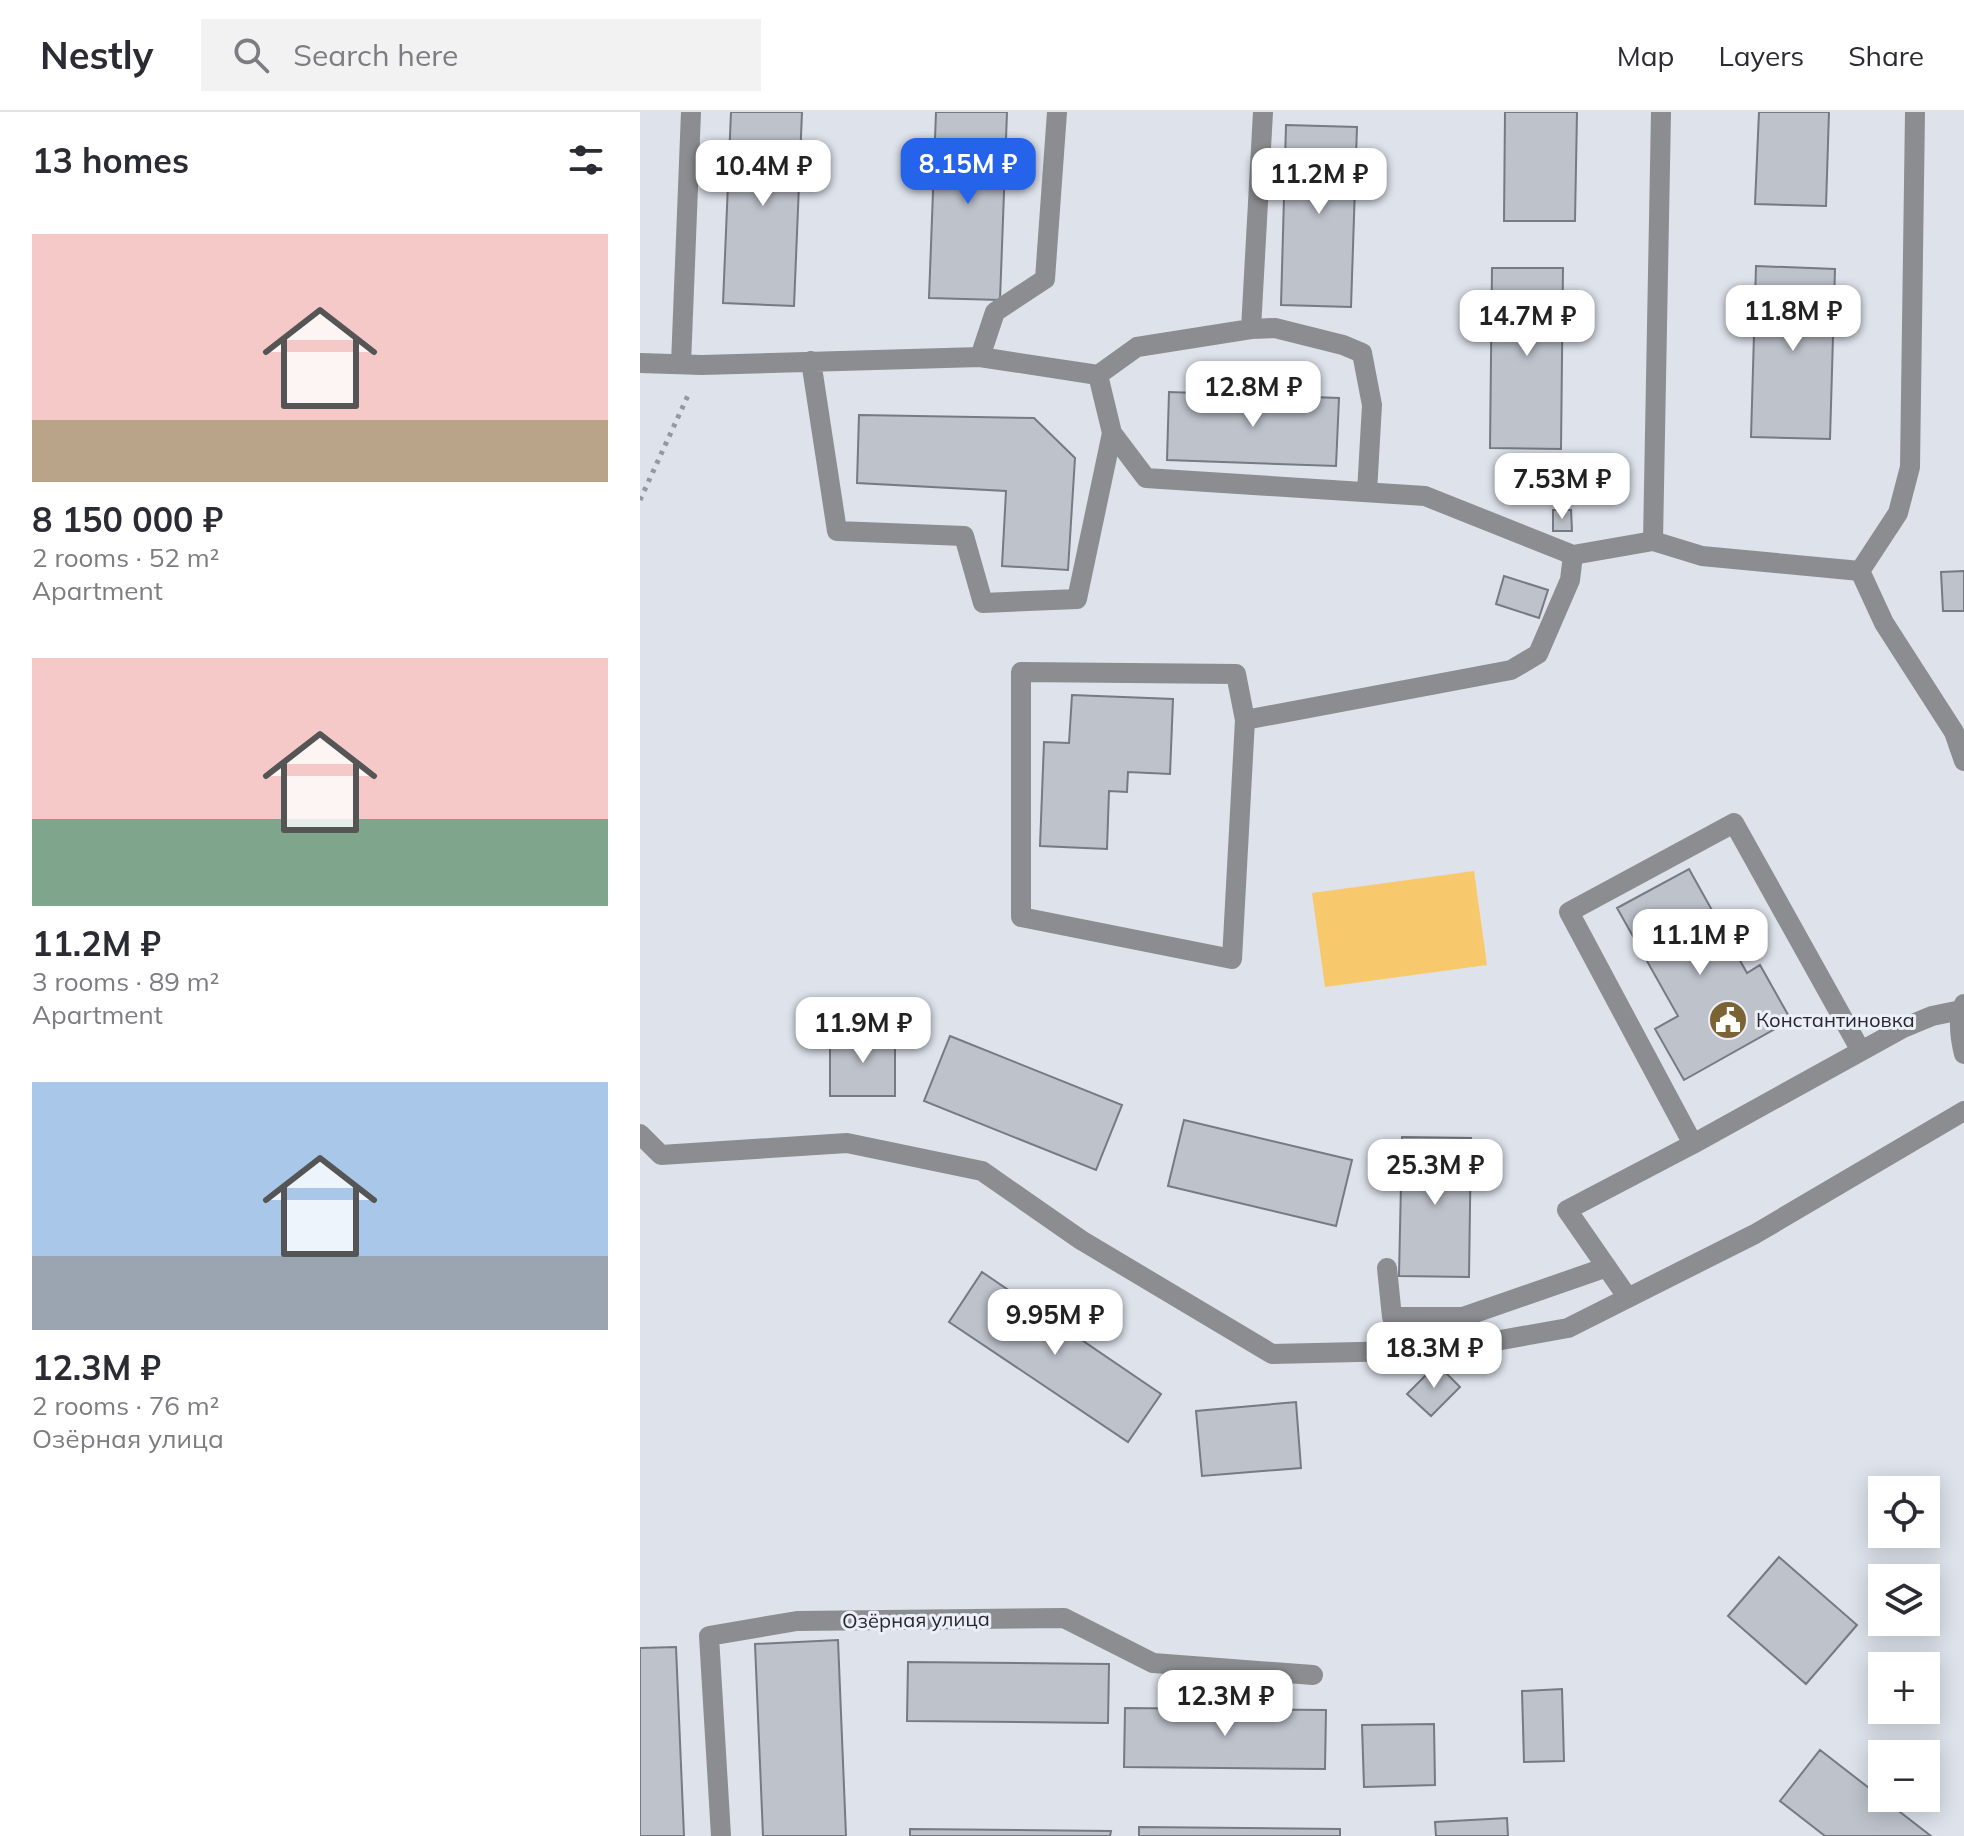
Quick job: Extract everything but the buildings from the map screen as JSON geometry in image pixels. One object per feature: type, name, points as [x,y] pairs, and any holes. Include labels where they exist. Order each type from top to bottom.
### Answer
[{"type":"street","points":[[681,364],[691,112]]},
{"type":"street","points":[[980,357],[995,312],[1045,279],[1057,112]]},
{"type":"street","points":[[1251,329],[1263,112]]},
{"type":"street","points":[[1653,541],[1661,112]]},
{"type":"street","points":[[1860,571],[1898,513],[1910,467],[1915,112]]},
{"type":"street","points":[[640,363],[702,365],[980,357],[1098,375],[1137,347],[1275,328],[1343,345],[1362,353],[1372,405],[1367,492]]},
{"type":"street","points":[[811,361],[837,531],[964,536],[983,603],[1077,599],[1112,433]]},
{"type":"street","points":[[1098,375],[1112,433],[1146,478],[1425,496],[1573,555],[1653,541],[1702,556],[1860,571]]},
{"type":"street","points":[[1245,720],[1511,670],[1538,654],[1570,580],[1573,555]]},
{"type":"street","points":[[1860,571],[1884,623],[1954,732],[1964,761]]},
{"type":"street","points":[[1021,672],[1236,674],[1245,720],[1232,959],[1021,917],[1021,672]]},
{"type":"street","points":[[1693,1144],[1569,912],[1734,823],[1861,1051]]},
{"type":"street","points":[[1628,1298],[1567,1210],[1861,1051],[1932,1016],[1962,1007],[1960,1036],[1964,1054]]},
{"type":"street","points":[[640,1134],[661,1155],[847,1143],[982,1171],[1081,1240],[1272,1354],[1445,1350],[1568,1328],[1755,1234],[1964,1111]]},
{"type":"street","points":[[1387,1268],[1392,1317],[1463,1317],[1607,1267]]},
{"type":"street","name":"Озёрная улица","points":[[721,1836],[709,1636],[797,1621],[1064,1618],[1153,1663],[1313,1675]]},
{"type":"path","points":[[640,500],[702,365]]},
{"type":"shaded area","points":[[1474,871],[1487,965],[1325,987],[1312,893]]},
{"type":"place","name":"Константиновка","points":[[1728,1020]]}]
